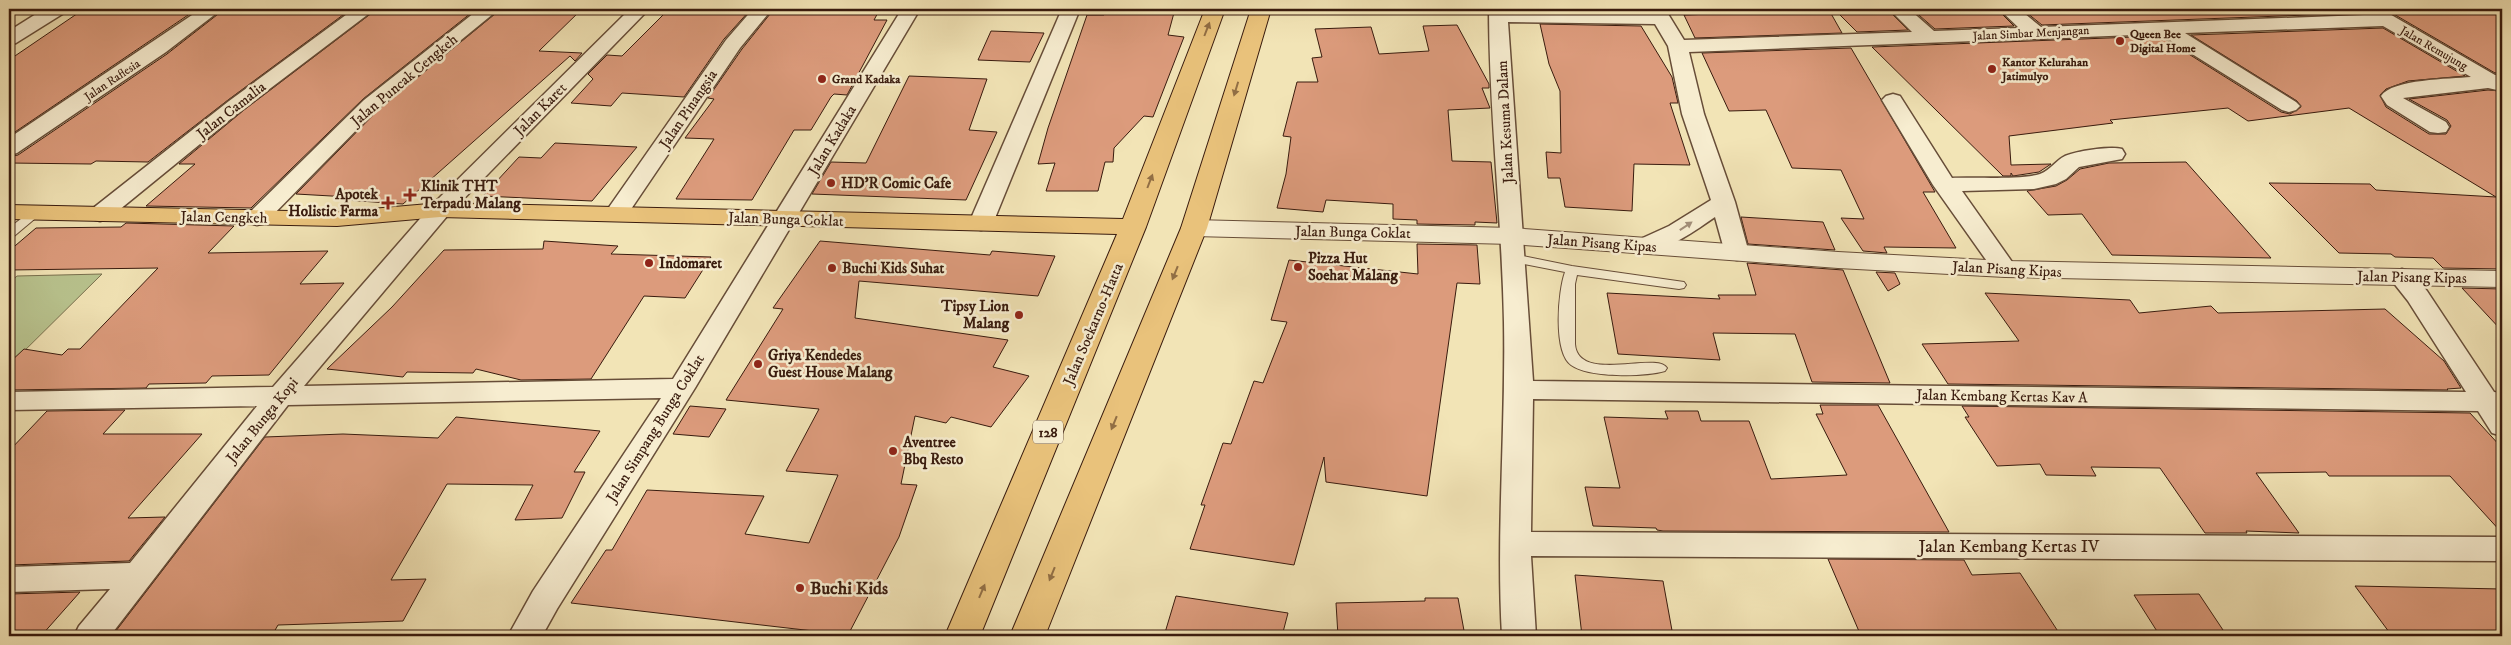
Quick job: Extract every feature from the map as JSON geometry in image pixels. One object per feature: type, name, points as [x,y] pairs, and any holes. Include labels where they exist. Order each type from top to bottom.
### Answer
[{"type":"main road","name":"Jalan Soekarno-Hatta","points":[[963,636],[1133,227],[1215,9]]},
{"type":"main road","points":[[1027,636],[1194,228],[1260,9]]},
{"type":"main road","name":"Jalan Cengkeh","points":[[9,212],[337,219],[440,210]]},
{"type":"main road","name":"Jalan Bunga Coklat","points":[[440,210],[1133,227]]},
{"type":"street","points":[[9,39],[57,9]]},
{"type":"street","name":"Jalan Raflesia","points":[[9,148],[159,48],[213,9]]},
{"type":"street","name":"Jalan Camalia","points":[[100,214],[236,105],[366,9]]},
{"type":"street","name":"Jalan Puncak Cengkeh","points":[[257,218],[371,104],[490,9]]},
{"type":"street","name":"Jalan Karet","points":[[440,210],[640,9]]},
{"type":"street","name":"Jalan Pinangsia","points":[[617,213],[732,44],[763,9]]},
{"type":"street","name":"Jalan Kadaka","points":[[784,219],[911,9]]},
{"type":"street","points":[[981,223],[1071,9]]},
{"type":"street","points":[[1898,9],[1928,36]]},
{"type":"street","points":[[2008,9],[2037,33]]},
{"type":"street","name":"Jalan Remujung","points":[[2366,9],[2499,83]]},
{"type":"street","points":[[1499,12],[1659,13],[1678,46],[1693,114],[1724,202],[1737,252]]},
{"type":"street","name":"Jalan Kesuma Dalam","points":[[1499,12],[1520,390],[1515,544],[1519,636]]},
{"type":"street","name":"Jalan Simbar Menjangan","points":[[1678,46],[2385,20]]},
{"type":"street","points":[[2162,27],[2289,106]]},
{"type":"street","points":[[2438,127],[2394,101],[2391,96],[2400,91],[2499,83]]},
{"type":"street","points":[[1892,100],[1945,185],[1988,242],[2005,269]]},
{"type":"street","points":[[1945,185],[2024,182],[2048,179],[2058,174],[2072,160],[2114,154]]},
{"type":"street","points":[[1646,246],[1678,231],[1724,202]]},
{"type":"street","name":"Jalan Bunga Kopi","points":[[94,633],[280,396],[440,210]]},
{"type":"street","name":"Jalan Simpang Bunga Coklat","points":[[526,636],[545,600],[681,388],[784,219]]},
{"type":"street","name":"Jalan Bunga Coklat","points":[[1194,228],[1513,247]]},
{"type":"street","name":"Jalan Pisang Kipas","points":[[1513,247],[1646,246],[2005,269],[2502,278]]},
{"type":"street","points":[[2402,277],[2494,402],[2502,426]]},
{"type":"street","points":[[9,401],[681,388]]},
{"type":"street","name":"Jalan Kembang Kertas Kav A","points":[[1520,390],[2494,402]]},
{"type":"street","name":"Jalan Kembang Kertas IV","points":[[1515,544],[2502,549]]},
{"type":"street","points":[[9,580],[138,575]]},
{"type":"lane","points":[[9,234],[34,213]]},
{"type":"lane","points":[[1513,247],[1572,270],[1679,286]]},
{"type":"lane","points":[[1572,270],[1568,281],[1566,304],[1569,353],[1577,364],[1592,369],[1660,368]]},
{"type":"green space","points":[[102,274],[9,366],[9,283],[17,276]]},
{"type":"building","points":[[84,9],[194,11],[9,136],[9,60]]},
{"type":"building","points":[[252,9],[321,12],[325,9],[351,9],[148,162],[96,161],[91,164],[9,163],[9,157],[18,155],[167,54],[222,11],[248,11]]},
{"type":"building","points":[[377,9],[476,9],[363,99],[251,208],[146,206],[195,164],[179,164],[244,110]]},
{"type":"building","points":[[501,9],[582,9],[539,51],[582,53],[575,61],[570,56],[403,204],[345,200],[349,197],[296,194],[379,109]]},
{"type":"building","points":[[669,9],[751,9],[724,39],[684,97],[622,93],[611,106],[571,103],[593,79],[588,74],[607,55],[622,56]]},
{"type":"building","points":[[774,9],[880,9],[874,20],[887,20],[847,95],[834,94],[811,130],[794,130],[752,200],[676,199],[714,139],[685,138],[714,99],[708,98],[742,49]]},
{"type":"building","points":[[1107,9],[1175,9],[1168,35],[1184,37],[1153,117],[1144,116],[1114,148],[1113,162],[1105,162],[1098,191],[1046,191],[1055,163],[1038,164],[1048,128],[1087,15],[1104,15]]},
{"type":"building","points":[[1887,9],[1908,30],[1857,32],[1838,13]]},
{"type":"building","points":[[1912,9],[1997,9],[2014,26],[1935,29]]},
{"type":"building","points":[[2022,9],[2361,9],[2361,13],[2042,25]]},
{"type":"building","points":[[2385,9],[2502,9],[2502,72],[2495,73]]},
{"type":"building","points":[[1829,10],[1842,33],[1695,38],[1684,15]]},
{"type":"building","points":[[1540,24],[1641,26],[1672,77],[1678,103],[1670,103],[1690,165],[1634,164],[1632,211],[1565,207],[1560,178],[1548,178],[1546,152],[1561,153],[1560,91],[1549,64]]},
{"type":"building","points":[[1457,25],[1489,84],[1489,88],[1482,88],[1490,108],[1448,110],[1452,161],[1491,162],[1497,223],[1475,222],[1475,225],[1417,224],[1417,220],[1393,219],[1393,204],[1326,200],[1323,212],[1277,208],[1286,174],[1291,137],[1283,136],[1297,82],[1318,82],[1312,58],[1322,57],[1315,29],[1371,27],[1379,54],[1429,51],[1423,26]]},
{"type":"building","points":[[2383,28],[2465,76],[2408,81],[2386,89],[2380,95],[2386,107],[2429,134],[2446,134],[2451,126],[2447,120],[2409,99],[2488,90],[2502,91],[2502,269],[2443,268],[2433,258],[2395,257],[2391,254],[2339,253],[2269,183],[2370,184],[2376,190],[2496,197],[2349,108],[2248,121],[2228,108],[2110,120],[2113,123],[2009,136],[2011,165],[2051,164],[2039,172],[2013,176],[2011,173],[2011,176],[2003,176],[1872,47],[2160,36],[2281,112],[2290,114],[2301,107],[2297,101],[2191,35]]},
{"type":"building","points":[[991,31],[1044,33],[1030,62],[978,60]]},
{"type":"building","points":[[1851,48],[1935,192],[1923,192],[1956,248],[1884,247],[1887,253],[1863,251],[1841,218],[1864,219],[1841,170],[1792,168],[1766,110],[1729,111],[1702,53]]},
{"type":"building","points":[[909,76],[987,79],[969,130],[997,132],[966,200],[812,194],[831,162],[866,163]]},
{"type":"building","points":[[555,143],[637,147],[592,201],[483,196],[519,157],[541,158]]},
{"type":"building","points":[[2186,162],[2271,258],[2112,255],[2082,214],[2048,215],[2027,191],[2056,186],[2080,169],[2109,163]]},
{"type":"building","points":[[1741,217],[1823,222],[1835,250],[1748,244]]},
{"type":"building","points":[[126,223],[234,226],[208,253],[328,251],[300,284],[344,283],[269,375],[212,376],[206,383],[149,384],[146,388],[9,390],[9,363],[24,349],[62,355],[68,349],[80,349],[158,268],[9,270],[9,251],[36,228],[121,227]]},
{"type":"building","points":[[544,241],[618,246],[611,254],[711,257],[685,298],[644,296],[591,379],[521,380],[476,369],[473,373],[407,372],[403,377],[327,369],[392,307],[444,250],[543,249]]},
{"type":"building","points":[[820,241],[990,255],[992,251],[1055,256],[1038,296],[859,281],[855,318],[1008,340],[993,367],[1029,376],[991,427],[951,417],[946,423],[915,416],[901,484],[917,485],[899,537],[848,635],[571,603],[606,550],[612,550],[647,490],[764,496],[745,534],[809,543],[838,475],[786,471],[819,409],[726,400],[783,309],[773,308]]},
{"type":"building","points":[[1417,244],[1477,245],[1480,284],[1457,283],[1427,496],[1326,482],[1324,457],[1294,565],[1190,549],[1205,505],[1201,505],[1223,443],[1231,444],[1254,381],[1263,383],[1287,322],[1271,320],[1289,260],[1418,274]]},
{"type":"building","points":[[1747,263],[1843,270],[1890,383],[1812,382],[1795,334],[1713,333],[1720,360],[1618,354],[1607,293],[1720,299],[1718,295],[1756,295]]},
{"type":"building","points":[[1876,272],[1895,273],[1900,284],[1888,291]]},
{"type":"building","points":[[2462,288],[2502,289],[2502,331]]},
{"type":"building","points":[[1985,293],[2130,300],[2139,313],[2211,306],[2218,313],[2385,309],[2444,361],[2461,388],[2448,390],[1948,384],[1922,344],[2019,341]]},
{"type":"building","points":[[1820,405],[1878,405],[1949,532],[1663,531],[1656,528],[1593,526],[1585,487],[1620,488],[1604,417],[1668,419],[1665,411],[1698,411],[1701,421],[1749,421],[1771,479],[1847,475],[1816,414],[1823,414]]},
{"type":"building","points":[[690,406],[726,409],[709,437],[673,434]]},
{"type":"building","points":[[1962,406],[2470,413],[2502,448],[2502,533],[2450,476],[2329,476],[2326,472],[2256,473],[2299,533],[2246,531],[2247,533],[2205,533],[2160,468],[2091,467],[2096,476],[2046,475],[2040,464],[1997,466],[1965,417],[1969,417]]},
{"type":"building","points":[[125,410],[103,434],[202,434],[128,518],[165,517],[129,561],[9,565],[9,451],[47,411]]},
{"type":"building","points":[[456,417],[600,431],[574,472],[585,472],[562,518],[515,520],[533,485],[447,484],[391,580],[426,579],[403,621],[278,625],[274,632],[112,636],[265,437],[343,434],[438,438]]},
{"type":"building","points":[[1828,559],[1964,560],[1972,575],[2020,573],[2061,636],[1861,636]]},
{"type":"building","points":[[1575,575],[1663,581],[1673,636],[1582,636]]},
{"type":"building","points":[[2355,586],[2502,589],[2502,636],[2392,636]]},
{"type":"building","points":[[80,592],[41,636],[9,636],[9,594]]},
{"type":"building","points":[[2199,594],[2227,636],[2160,636],[2134,595]]},
{"type":"building","points":[[1176,596],[1288,613],[1282,636],[1164,636]]},
{"type":"building","points":[[1425,598],[1458,598],[1465,636],[1338,636],[1336,603],[1425,601]]},
{"type":"place","name":"Queen Bee Digital Home","points":[[2120,41]]},
{"type":"place","name":"Kantor Kelurahan Jatimulyo","points":[[1992,69]]},
{"type":"place","name":"Grand Kadaka","points":[[822,79]]},
{"type":"place","name":"HD'R Comic Cafe","points":[[831,183]]},
{"type":"place","name":"Klinik THT Terpadu Malang","points":[[410,195]]},
{"type":"place","name":"Apotek Holistic Farma","points":[[388,203]]},
{"type":"place","name":"Indomaret","points":[[649,263]]},
{"type":"place","name":"Pizza Hut Soehat Malang","points":[[1298,267]]},
{"type":"place","name":"Buchi Kids Suhat","points":[[832,268]]},
{"type":"place","name":"Tipsy Lion Malang","points":[[1019,315]]},
{"type":"place","name":"Griya Kendedes Guest House Malang","points":[[758,364]]},
{"type":"place","name":"Aventree Bbq Resto","points":[[893,451]]},
{"type":"place","name":"Buchi Kids","points":[[800,588]]}]
